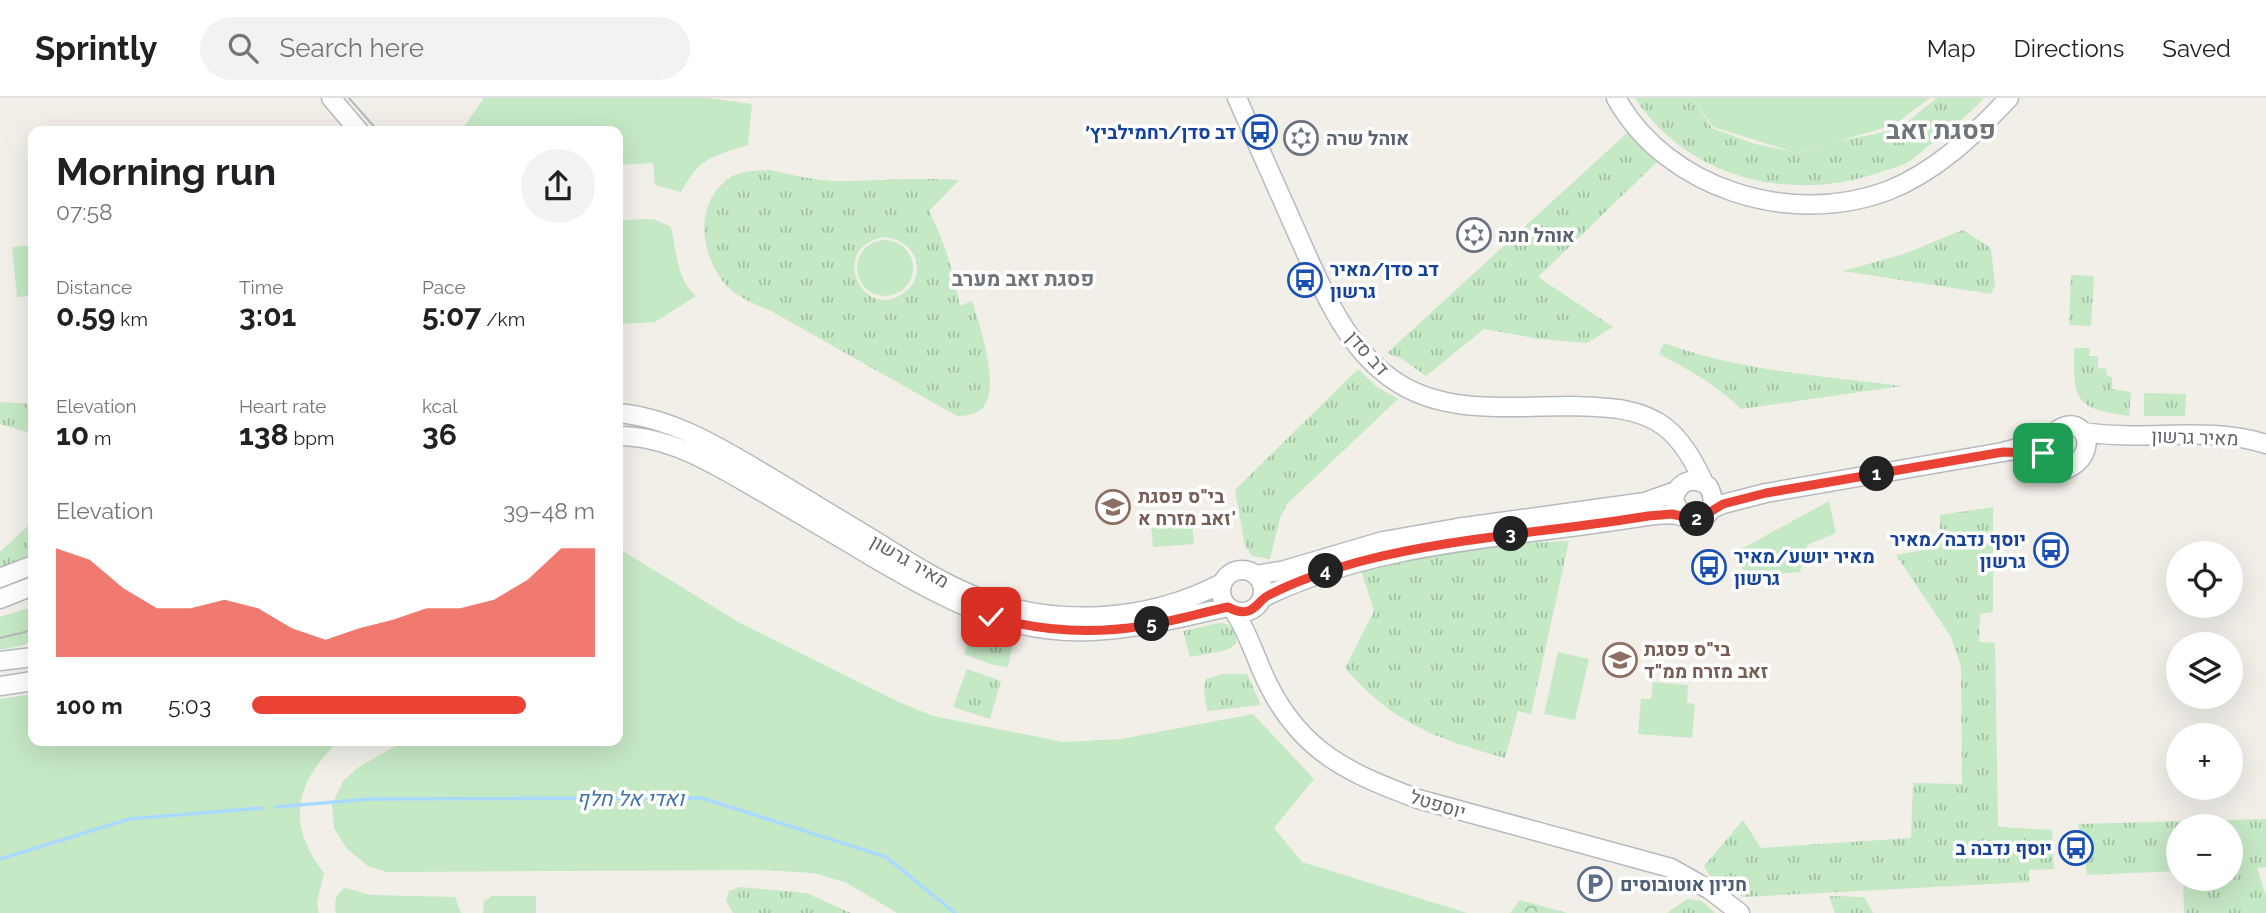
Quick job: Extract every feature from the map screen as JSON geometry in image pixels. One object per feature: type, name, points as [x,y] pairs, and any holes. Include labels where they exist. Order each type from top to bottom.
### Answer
[{"type":"street","points":[[331,98],[354,126]]},
{"type":"street","points":[[347,98],[355,126]]},
{"type":"street","name":"דב סדן","points":[[1237,98],[1332,306],[1353,341],[1387,376],[1424,397],[1455,403],[1629,410],[1665,427],[1691,456],[1707,486]]},
{"type":"street","points":[[1616,98],[1623,111],[1650,141],[1696,176],[1734,192],[1781,203],[1803,204],[1869,196],[1908,181],[1939,163],[1967,140],[2009,98]]},
{"type":"street","name":"מאיר גרשון","points":[[623,414],[664,422],[704,440],[740,458],[925,572],[976,597],[1012,608],[1090,617],[1142,612],[1187,600],[1223,583]]},
{"type":"street","points":[[2003,452],[2032,453],[2047,465],[2058,471],[2071,468],[2084,453],[2088,441],[2078,426],[2066,425],[2053,435],[2044,447],[2047,465]]},
{"type":"street","name":"מאיר גרשון","points":[[2084,432],[2123,437],[2224,435],[2266,444]]},
{"type":"street","points":[[1673,435],[1682,462],[1674,501],[1682,516]]},
{"type":"street","points":[[1259,603],[1263,586],[1256,575],[1249,571],[1237,571],[1227,577],[1221,596],[1231,609],[1245,612],[1317,573],[1386,555],[1470,540],[1648,516],[1682,516],[1697,520],[1723,504],[1766,493],[2003,452],[2053,435]]},
{"type":"street","name":"מאיר גרשון","points":[[623,437],[654,440],[706,460],[918,585],[991,617],[1030,626],[1090,631],[1144,626],[1231,609]]},
{"type":"street","name":"מאיר גרשון","points":[[2084,453],[2123,437]]},
{"type":"street","points":[[1256,575],[1284,570],[1383,541],[1468,526],[1644,502],[1695,480],[1730,492],[1766,493]]},
{"type":"street","points":[[1707,486],[1714,499],[1712,509]]},
{"type":"street","points":[[0,579],[28,567]]},
{"type":"street","points":[[0,599],[28,588]]},
{"type":"street","name":"יוספטל","points":[[1252,643],[1251,626],[1259,603]]},
{"type":"street","name":"יוספטל","points":[[1231,609],[1252,643],[1268,684],[1291,720],[1319,750],[1356,774],[1378,785],[1430,803],[1671,868],[1687,875],[1740,913]]},
{"type":"street","points":[[0,661],[28,658]]},
{"type":"street","points":[[0,686],[28,682]]},
{"type":"green space","points":[[484,98],[707,98],[752,104],[748,145],[708,160],[694,172],[681,192],[655,185],[653,163],[623,165],[623,126],[464,126]]},
{"type":"green space","points":[[1635,98],[1693,98],[1712,128],[1755,144],[1799,153],[1884,132],[1907,122],[1937,98],[1984,98],[1950,130],[1903,164],[1847,181],[1813,185],[1778,184],[1713,166],[1684,149],[1657,126]]},
{"type":"green space","points":[[1693,98],[1930,98],[1894,125],[1797,153],[1713,127]]},
{"type":"green space","points":[[1628,132],[1657,162],[1538,277],[1613,327],[1587,343],[1540,339],[1484,329],[1426,376],[1402,359],[1387,353]]},
{"type":"green space","points":[[770,170],[830,181],[959,180],[929,211],[948,257],[960,306],[972,301],[984,341],[990,375],[989,390],[986,403],[979,411],[957,416],[729,289],[717,272],[706,244],[704,230],[710,202],[717,189],[733,176],[743,172]],"holes":[[[883,237],[908,247],[917,265],[916,275],[908,290],[888,300],[875,298],[865,291],[857,280],[854,267],[857,255],[866,244]]]},
{"type":"green space","points":[[653,219],[671,227],[681,274],[696,296],[655,322],[623,324],[623,220]]},
{"type":"green space","points":[[1963,230],[1991,248],[1995,284],[1991,294],[1843,271],[1904,254]]},
{"type":"green space","points":[[885,240],[896,242],[905,248],[911,257],[911,279],[905,288],[896,294],[885,296],[874,294],[865,288],[859,279],[857,268],[859,257],[865,248],[874,242]]},
{"type":"green space","points":[[28,245],[28,296],[17,297],[12,247]]},
{"type":"green space","points":[[2071,275],[2094,276],[2091,326],[2069,325]]},
{"type":"green space","points":[[1664,343],[1751,366],[1902,386],[1741,409],[1702,378],[1659,354]]},
{"type":"green space","points":[[2074,348],[2090,348],[2089,356],[2098,356],[2098,368],[2106,369],[2107,376],[2112,377],[2112,389],[2131,392],[2129,416],[2097,409],[2081,399],[2075,380]]},
{"type":"green space","points":[[1358,369],[1377,387],[1398,399],[1287,504],[1280,518],[1270,559],[1252,556],[1245,546],[1235,490]]},
{"type":"green space","points":[[2144,393],[2186,394],[2185,416],[2144,416]]},
{"type":"green space","points":[[0,402],[28,404],[28,432],[0,424]]},
{"type":"green space","points":[[1829,501],[1836,533],[1807,545],[1800,572],[1752,576],[1743,570],[1734,553]]},
{"type":"green space","points":[[1993,507],[1993,612],[1980,614],[1979,642],[1995,643],[1998,827],[2052,830],[2054,869],[2029,870],[2029,882],[1743,897],[1710,876],[1704,866],[1743,820],[1761,848],[1911,838],[1913,783],[1962,784],[1961,667],[1951,637],[1896,555],[1940,547],[1940,515]]},
{"type":"green space","points":[[1192,521],[1194,544],[1153,547],[1151,524]]},
{"type":"green space","points":[[28,526],[28,559],[0,570],[0,552]]},
{"type":"green space","points":[[1569,541],[1531,714],[1518,711],[1505,758],[1437,736],[1398,716],[1380,703],[1345,668],[1374,611],[1361,570],[1487,545]]},
{"type":"green space","points":[[623,551],[740,623],[899,702],[933,716],[1063,742],[1121,739],[1253,714],[1314,779],[1274,828],[1302,862],[1467,913],[897,913],[845,882],[813,873],[761,870],[387,872],[368,866],[347,849],[334,828],[332,805],[343,781],[359,767],[396,746],[623,746]]},
{"type":"green space","points":[[28,609],[27,644],[0,650],[0,617]]},
{"type":"green space","points":[[1219,623],[1227,624],[1234,631],[1237,643],[1227,650],[1190,657],[1183,631]]},
{"type":"green space","points":[[974,627],[1014,638],[1008,667],[990,664],[964,654]]},
{"type":"green space","points":[[1558,652],[1589,659],[1575,720],[1544,714]]},
{"type":"green space","points":[[967,669],[1001,681],[990,719],[953,707]]},
{"type":"green space","points":[[1222,674],[1247,674],[1261,705],[1207,711],[1204,690],[1206,679]]},
{"type":"green space","points":[[1653,682],[1688,685],[1687,703],[1695,704],[1692,738],[1638,734],[1641,699],[1651,699]]},
{"type":"green space","points":[[28,695],[28,746],[334,746],[313,771],[300,804],[304,837],[324,873],[317,902],[319,913],[0,913],[0,699]]},
{"type":"green space","points":[[2266,819],[2266,867],[2257,868],[2266,896],[2266,913],[2184,913],[2183,891],[2243,891],[2243,820]]},
{"type":"green space","points":[[2166,822],[2166,872],[2087,875],[2078,824]]},
{"type":"green space","points":[[740,887],[806,893],[851,913],[733,913],[726,901],[729,891]]},
{"type":"green space","points":[[345,888],[371,895],[455,897],[461,913],[336,913],[336,899]]},
{"type":"green space","points":[[492,896],[536,896],[536,913],[483,913],[484,901]]},
{"type":"green space","points":[[1829,896],[1864,897],[1873,913],[1835,913]]},
{"type":"green space","points":[[1687,899],[1702,901],[1715,913],[1667,913]]},
{"type":"green space","points":[[1520,900],[1567,913],[1510,913]]},
{"type":"waterway","name":"ואדי אל חלף","points":[[276,807],[370,799],[702,798],[886,857],[955,913]]},
{"type":"waterway","name":"ואדי אל חלף","points":[[0,859],[129,819],[262,808]]},
{"type":"tram line","points":[[349,98],[374,126]]},
{"type":"tram line","points":[[0,638],[28,631]]},
{"type":"place","name":"דב סדן/רחמילביץ׳","points":[[1260,132]]},
{"type":"place","name":"אוהל שרה","points":[[1301,138]]},
{"type":"place","name":"אוהל חנה","points":[[1474,235]]},
{"type":"place","name":"דב סדן/מאיר גרשון","points":[[1305,280]]},
{"type":"place","name":"בי\"ס פסגת זאב מזרח א'","points":[[1113,507]]},
{"type":"place","name":"יוסף נדבה/מאיר גרשון","points":[[2051,550]]},
{"type":"place","name":"מאיר יושע/מאיר גרשון","points":[[1709,567]]},
{"type":"place","name":"בי\"ס פסגת זאב מזרח ממ\"ד","points":[[1620,660]]},
{"type":"place","name":"יוסף נדבה ב","points":[[2076,848]]},
{"type":"place","name":"חניון אוטובוסים","points":[[1595,884]]},
{"type":"district","name":"פסגת זאב","points":[[1941,130]]},
{"type":"district","name":"פסגת זאב מערב","points":[[1023,279]]},
{"type":"route","points":[[991,617],[1030,626],[1090,631],[1144,626],[1228,607],[1234,611],[1245,612],[1256,607],[1262,598],[1317,573],[1386,555],[1661,514],[1697,520],[1723,504],[1766,493],[2003,452],[2032,453],[2047,465],[2043,453]]}]
